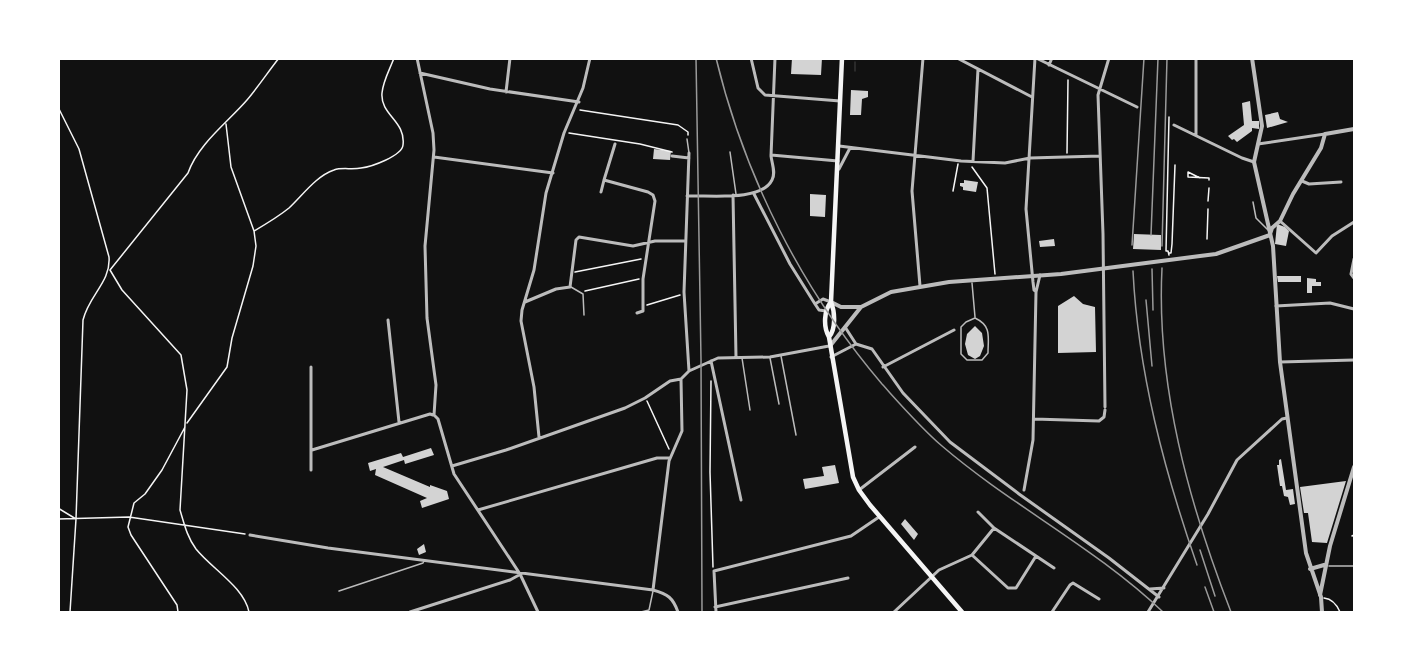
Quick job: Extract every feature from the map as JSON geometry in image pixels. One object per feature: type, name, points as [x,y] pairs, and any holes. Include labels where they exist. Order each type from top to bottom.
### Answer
[{"type":"main road","points":[[842,58],[831,302],[826,311],[826,332],[829,337],[853,477],[859,490],[879,516],[962,612]]},
{"type":"main road","points":[[829,337],[833,332],[834,308],[831,302]]},
{"type":"street","points":[[417,58],[433,137],[434,158],[425,246],[427,318],[436,385],[434,415]]},
{"type":"street","points":[[506,92],[510,58]]},
{"type":"street","points":[[539,437],[534,387],[521,321],[522,310],[534,270],[546,193],[565,132],[579,102],[590,58]]},
{"type":"street","points":[[751,58],[758,88],[765,95],[840,101]]},
{"type":"street","points":[[687,196],[754,194],[765,189],[773,179],[771,155],[775,58]]},
{"type":"street","points":[[920,286],[912,191],[923,58]]},
{"type":"street","points":[[957,58],[1032,97]]},
{"type":"street","points":[[1036,292],[1032,275],[1026,209],[1035,58],[1137,107]]},
{"type":"street","points":[[1049,65],[1052,58]]},
{"type":"street","points":[[1034,420],[1098,421],[1104,417],[1098,95],[1109,58]]},
{"type":"street","points":[[1196,58],[1196,135]]},
{"type":"street","points":[[1252,58],[1262,126],[1254,162],[1275,270],[1280,362],[1306,553],[1320,596],[1322,612]]},
{"type":"street","points":[[973,161],[978,69]]},
{"type":"street","points":[[420,73],[506,92],[579,102]]},
{"type":"street","points":[[1174,125],[1254,162]]},
{"type":"street","points":[[1258,144],[1354,129]]},
{"type":"street","points":[[452,466],[625,408],[670,381],[681,379],[689,371],[711,361],[736,357],[770,357],[830,346],[861,307],[891,292],[971,280],[1126,266],[1216,254],[1269,232],[1280,221],[1293,194],[1321,148],[1325,134]]},
{"type":"street","points":[[601,192],[615,144]]},
{"type":"street","points":[[839,146],[915,156],[1005,163],[1030,158],[1100,156]]},
{"type":"street","points":[[838,170],[850,148]]},
{"type":"street","points":[[672,156],[689,155],[684,241],[684,294],[689,371]]},
{"type":"street","points":[[771,155],[838,162]]},
{"type":"street","points":[[434,158],[553,173]]},
{"type":"street","points":[[604,180],[653,195],[655,201],[643,279],[643,311],[637,313]]},
{"type":"street","points":[[1302,181],[1309,184],[1341,182]]},
{"type":"street","points":[[754,194],[783,252],[819,310],[826,311]]},
{"type":"street","points":[[735,195],[736,357]]},
{"type":"street","points":[[1280,221],[1316,253],[1332,236],[1354,222]]},
{"type":"street","points":[[525,302],[556,289],[570,286],[576,240],[579,237],[633,246],[684,241]]},
{"type":"street","points":[[1354,259],[1351,274],[1354,278]]},
{"type":"street","points":[[1024,490],[1032,452],[1036,292],[1040,275]]},
{"type":"street","points":[[815,304],[823,299],[841,307],[861,307]]},
{"type":"street","points":[[1276,306],[1330,303],[1354,309]]},
{"type":"street","points":[[388,320],[399,422]]},
{"type":"street","points":[[845,327],[856,344]]},
{"type":"street","points":[[883,367],[954,330]]},
{"type":"street","points":[[831,357],[856,344],[872,349],[903,393],[950,442],[1159,597]]},
{"type":"street","points":[[1280,362],[1354,360]]},
{"type":"street","points":[[711,361],[741,500]]},
{"type":"street","points":[[311,367],[311,470]]},
{"type":"street","points":[[653,590],[670,456],[682,428],[681,379]]},
{"type":"street","points":[[312,450],[399,422],[434,415],[438,419],[452,466],[463,490],[520,574],[538,612]]},
{"type":"street","points":[[1148,612],[1186,552],[1237,460],[1282,419],[1287,418]]},
{"type":"street","points":[[859,490],[915,447]]},
{"type":"street","points":[[477,510],[670,456]]},
{"type":"street","points":[[1320,596],[1324,565],[1354,467]]},
{"type":"street","points":[[978,512],[994,528],[1054,568]]},
{"type":"street","points":[[716,612],[714,571],[851,536],[879,516]]},
{"type":"street","points":[[894,612],[944,566],[972,555],[994,528]]},
{"type":"street","points":[[250,535],[336,549],[653,590],[669,596],[678,612]]},
{"type":"street","points":[[972,555],[1008,588],[1012,589],[1016,588],[1036,556]]},
{"type":"street","points":[[1310,569],[1324,565]]},
{"type":"street","points":[[410,612],[510,580],[520,574]]},
{"type":"street","points":[[716,607],[848,579]]},
{"type":"street","points":[[1052,612],[1073,583],[1099,599]]},
{"type":"street","points":[[1148,589],[1164,588]]},
{"type":"lane","points":[[687,139],[689,155]]},
{"type":"lane","points":[[730,152],[735,195]]},
{"type":"lane","points":[[1253,202],[1257,218],[1269,232]]},
{"type":"lane","points":[[971,280],[975,318]]},
{"type":"lane","points":[[570,286],[582,293],[584,315]]},
{"type":"lane","points":[[975,318],[984,322],[987,328],[988,354],[982,360],[967,360],[961,354],[961,327],[975,318]]},
{"type":"lane","points":[[781,355],[796,435]]},
{"type":"lane","points":[[742,357],[750,410]]},
{"type":"lane","points":[[770,357],[779,404]]},
{"type":"lane","points":[[339,591],[423,563],[425,560]]},
{"type":"lane","points":[[1324,565],[1354,566]]},
{"type":"lane","points":[[642,612],[650,610],[653,590]]},
{"type":"path","points":[[70,612],[76,519],[83,320],[86,310],[110,270],[188,173],[191,164],[213,136],[249,98],[279,58]]},
{"type":"path","points":[[254,231],[287,210],[335,169],[366,167],[401,152],[403,145],[400,126],[384,107],[381,94],[394,58]]},
{"type":"path","points":[[1067,157],[1068,75]]},
{"type":"path","points":[[58,107],[79,149],[109,257],[110,270],[122,290],[181,355],[187,390],[180,510],[184,524],[195,547],[236,588],[248,605],[249,612]]},
{"type":"path","points":[[576,110],[678,125],[688,132]]},
{"type":"path","points":[[1169,117],[1166,251],[1168,252],[1171,252],[1172,244],[1175,165]]},
{"type":"path","points":[[178,612],[177,605],[128,527],[134,503],[145,494],[158,476],[186,426],[227,367],[232,338],[253,266],[256,246],[254,231],[231,167],[226,123]]},
{"type":"path","points":[[565,132],[672,150],[672,156]]},
{"type":"path","points":[[953,191],[959,160]]},
{"type":"path","points":[[973,161],[972,167],[975,173],[987,188],[995,278]]},
{"type":"path","points":[[1200,177],[1209,178],[1209,180]]},
{"type":"path","points":[[1208,201],[1209,188]]},
{"type":"path","points":[[1207,239],[1208,209]]},
{"type":"path","points":[[572,273],[646,258]]},
{"type":"path","points":[[582,293],[643,279]]},
{"type":"path","points":[[643,306],[684,294]]},
{"type":"path","points":[[711,379],[710,472],[714,571]]},
{"type":"path","points":[[645,398],[670,456]]},
{"type":"path","points":[[58,508],[76,519]]},
{"type":"path","points":[[58,519],[129,517],[250,535]]},
{"type":"path","points":[[1320,596],[1330,599],[1337,605],[1340,612]]},
{"type":"building","points":[[792,58],[822,58],[821,75],[791,74]]},
{"type":"building","points":[[851,90],[868,91],[868,97],[862,99],[861,115],[850,115]]},
{"type":"building","points":[[1250,101],[1252,121],[1259,121],[1259,129],[1252,128],[1252,131],[1237,142],[1228,136],[1244,125],[1242,103]]},
{"type":"building","points":[[1278,112],[1280,119],[1288,122],[1267,128],[1265,115]]},
{"type":"building","points":[[654,149],[671,151],[670,160],[653,159]]},
{"type":"building","points":[[964,180],[978,182],[976,192],[963,190],[960,183],[964,183]]},
{"type":"building","points":[[810,194],[826,195],[825,217],[810,216]]},
{"type":"building","points":[[1277,224],[1289,231],[1286,246],[1275,244]]},
{"type":"building","points":[[1134,234],[1161,235],[1161,250],[1133,249]]},
{"type":"building","points":[[1054,239],[1055,246],[1040,247],[1039,241]]},
{"type":"building","points":[[1277,276],[1301,276],[1301,282],[1278,282]]},
{"type":"building","points":[[1307,278],[1316,279],[1316,282],[1321,282],[1321,286],[1312,286],[1312,293],[1307,293]]},
{"type":"building","points":[[1074,296],[1083,304],[1095,307],[1096,352],[1058,353],[1058,306]]},
{"type":"building","points":[[975,326],[982,333],[984,346],[980,356],[975,359],[968,355],[965,344],[967,334]]},
{"type":"building","points":[[431,448],[434,455],[405,464],[404,460],[383,467],[430,487],[430,485],[447,491],[449,499],[422,508],[420,501],[427,498],[375,475],[376,469],[370,471],[368,463],[401,453],[403,457]]},
{"type":"building","points":[[1281,459],[1286,490],[1293,489],[1295,504],[1290,505],[1288,497],[1284,496],[1282,486],[1280,486],[1277,465]]},
{"type":"building","points":[[835,465],[839,483],[805,489],[803,479],[824,476],[822,467]]},
{"type":"building","points":[[1346,481],[1327,543],[1312,542],[1308,513],[1304,513],[1300,487]]},
{"type":"building","points":[[905,519],[918,534],[914,540],[901,524]]},
{"type":"building","points":[[424,544],[426,552],[419,555],[417,549]]},
{"type":"waterway","points":[[855,62],[855,71]]},
{"type":"railway","points":[[696,58],[702,612]]},
{"type":"railway","points":[[716,58],[743,146],[780,231],[826,310],[882,384],[918,424],[969,468],[1082,547],[1163,612]]},
{"type":"railway","points":[[1132,245],[1144,58]]},
{"type":"railway","points":[[1151,235],[1158,58]]},
{"type":"railway","points":[[1162,246],[1167,58]]},
{"type":"railway","points":[[1162,268],[1164,356],[1178,443],[1202,529],[1231,612]]},
{"type":"railway","points":[[1152,269],[1153,310]]},
{"type":"railway","points":[[1133,271],[1140,346],[1154,420],[1197,565]]},
{"type":"railway","points":[[1146,300],[1152,366]]},
{"type":"railway","points":[[1200,550],[1215,596]]},
{"type":"railway","points":[[1205,587],[1214,612]]}]
